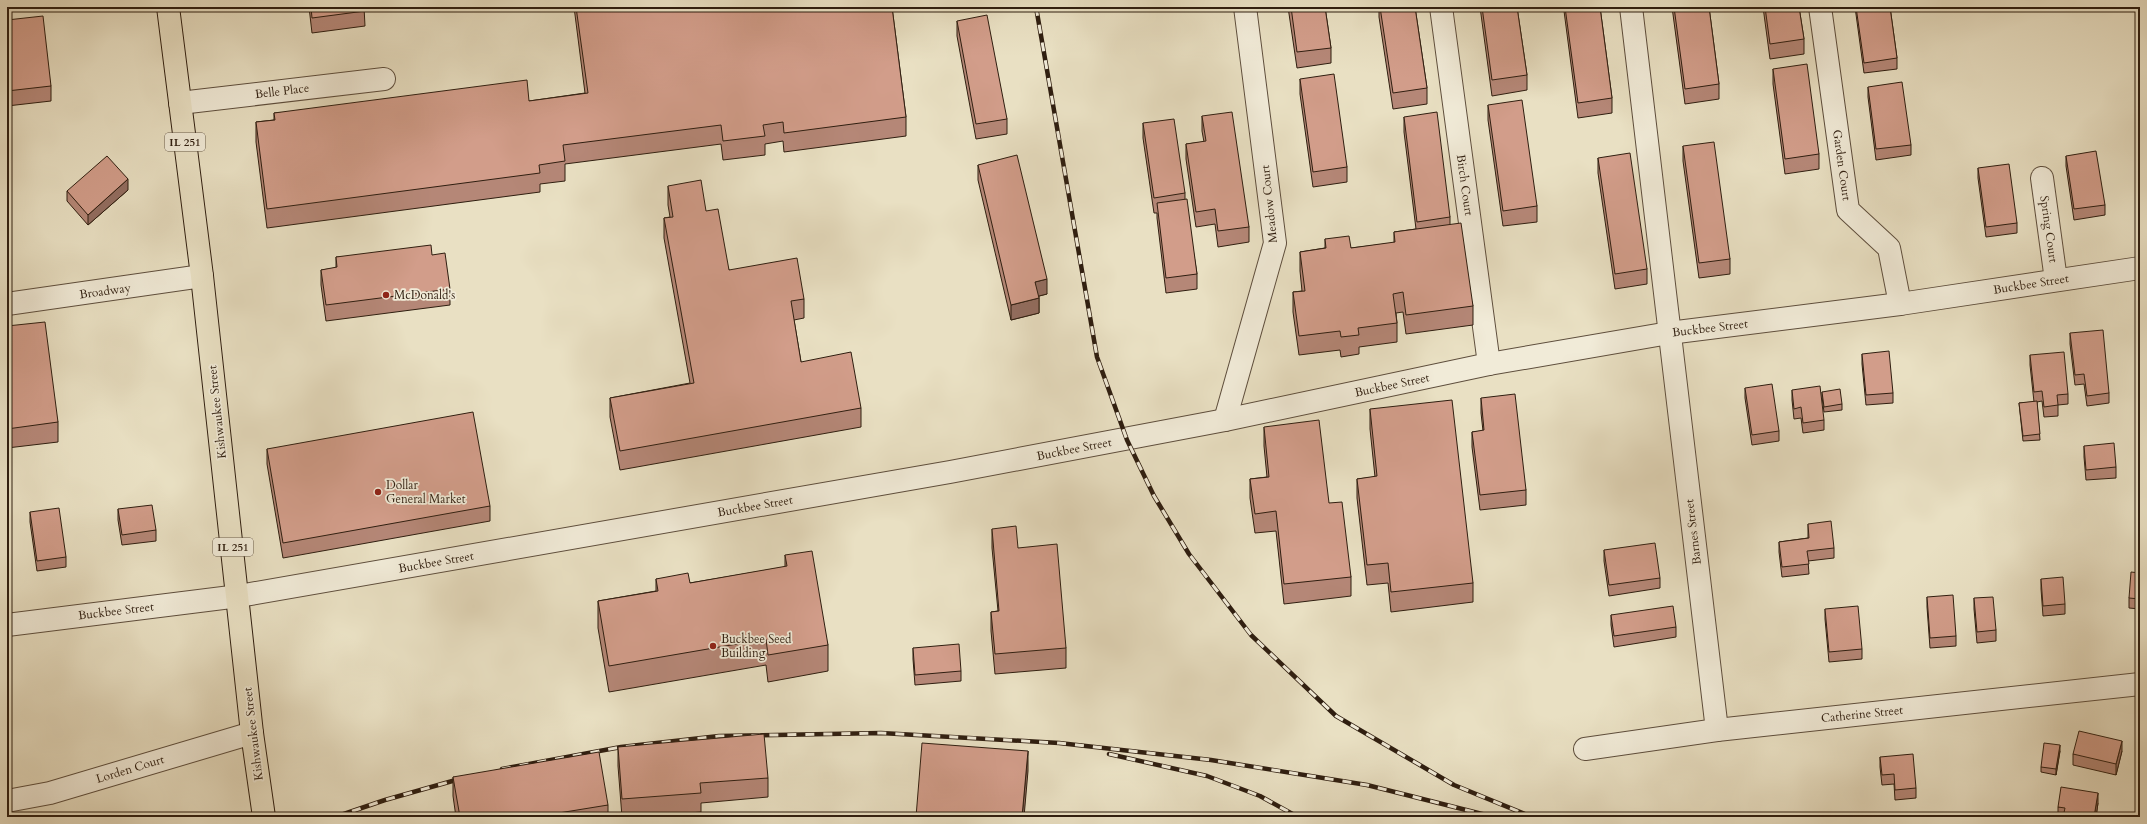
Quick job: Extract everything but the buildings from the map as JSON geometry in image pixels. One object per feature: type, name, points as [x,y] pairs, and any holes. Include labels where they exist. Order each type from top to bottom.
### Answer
[{"type":"main road","name":"Kishwaukee Street","points":[[168,7],[202,276],[252,733],[264,817]]},
{"type":"street","name":"Meadow Court","points":[[1225,420],[1275,243],[1244,7]]},
{"type":"street","name":"Birch Court","points":[[1441,7],[1489,364]]},
{"type":"street","points":[[1632,7],[1669,333]]},
{"type":"street","name":"Garden Court","points":[[1820,7],[1848,210],[1889,248],[1900,304]]},
{"type":"street","name":"Belle Place","points":[[180,102],[384,79]]},
{"type":"street","name":"Spring Court","points":[[2042,178],[2056,280]]},
{"type":"street","name":"Buckbee Street","points":[[7,624],[238,596],[942,474],[1225,420],[1489,364],[1669,333],[1900,304],[2140,268]]},
{"type":"street","name":"Broadway","points":[[7,304],[202,276]]},
{"type":"street","name":"Barnes Street","points":[[1669,333],[1716,730]]},
{"type":"street","name":"Catherine Street","points":[[1585,749],[1716,730],[2140,684]]},
{"type":"street","name":"Lorden Court","points":[[7,801],[50,793],[252,733]]},
{"type":"railway","points":[[1036,7],[1097,357],[1127,440],[1154,496],[1189,554],[1251,635],[1336,716],[1454,785],[1532,817]]},
{"type":"railway","points":[[502,769],[621,747],[719,736],[881,733],[1059,743],[1211,760],[1367,785],[1494,817]]},
{"type":"railway","points":[[1109,754],[1207,776],[1260,796],[1298,817]]},
{"type":"railway","points":[[335,817],[385,800],[463,778]]},
{"type":"place","name":"McDonald's","points":[[386,295]]},
{"type":"place","name":"Dollar General Market","points":[[378,492]]},
{"type":"place","name":"Buckbee Seed Building","points":[[713,646]]}]
